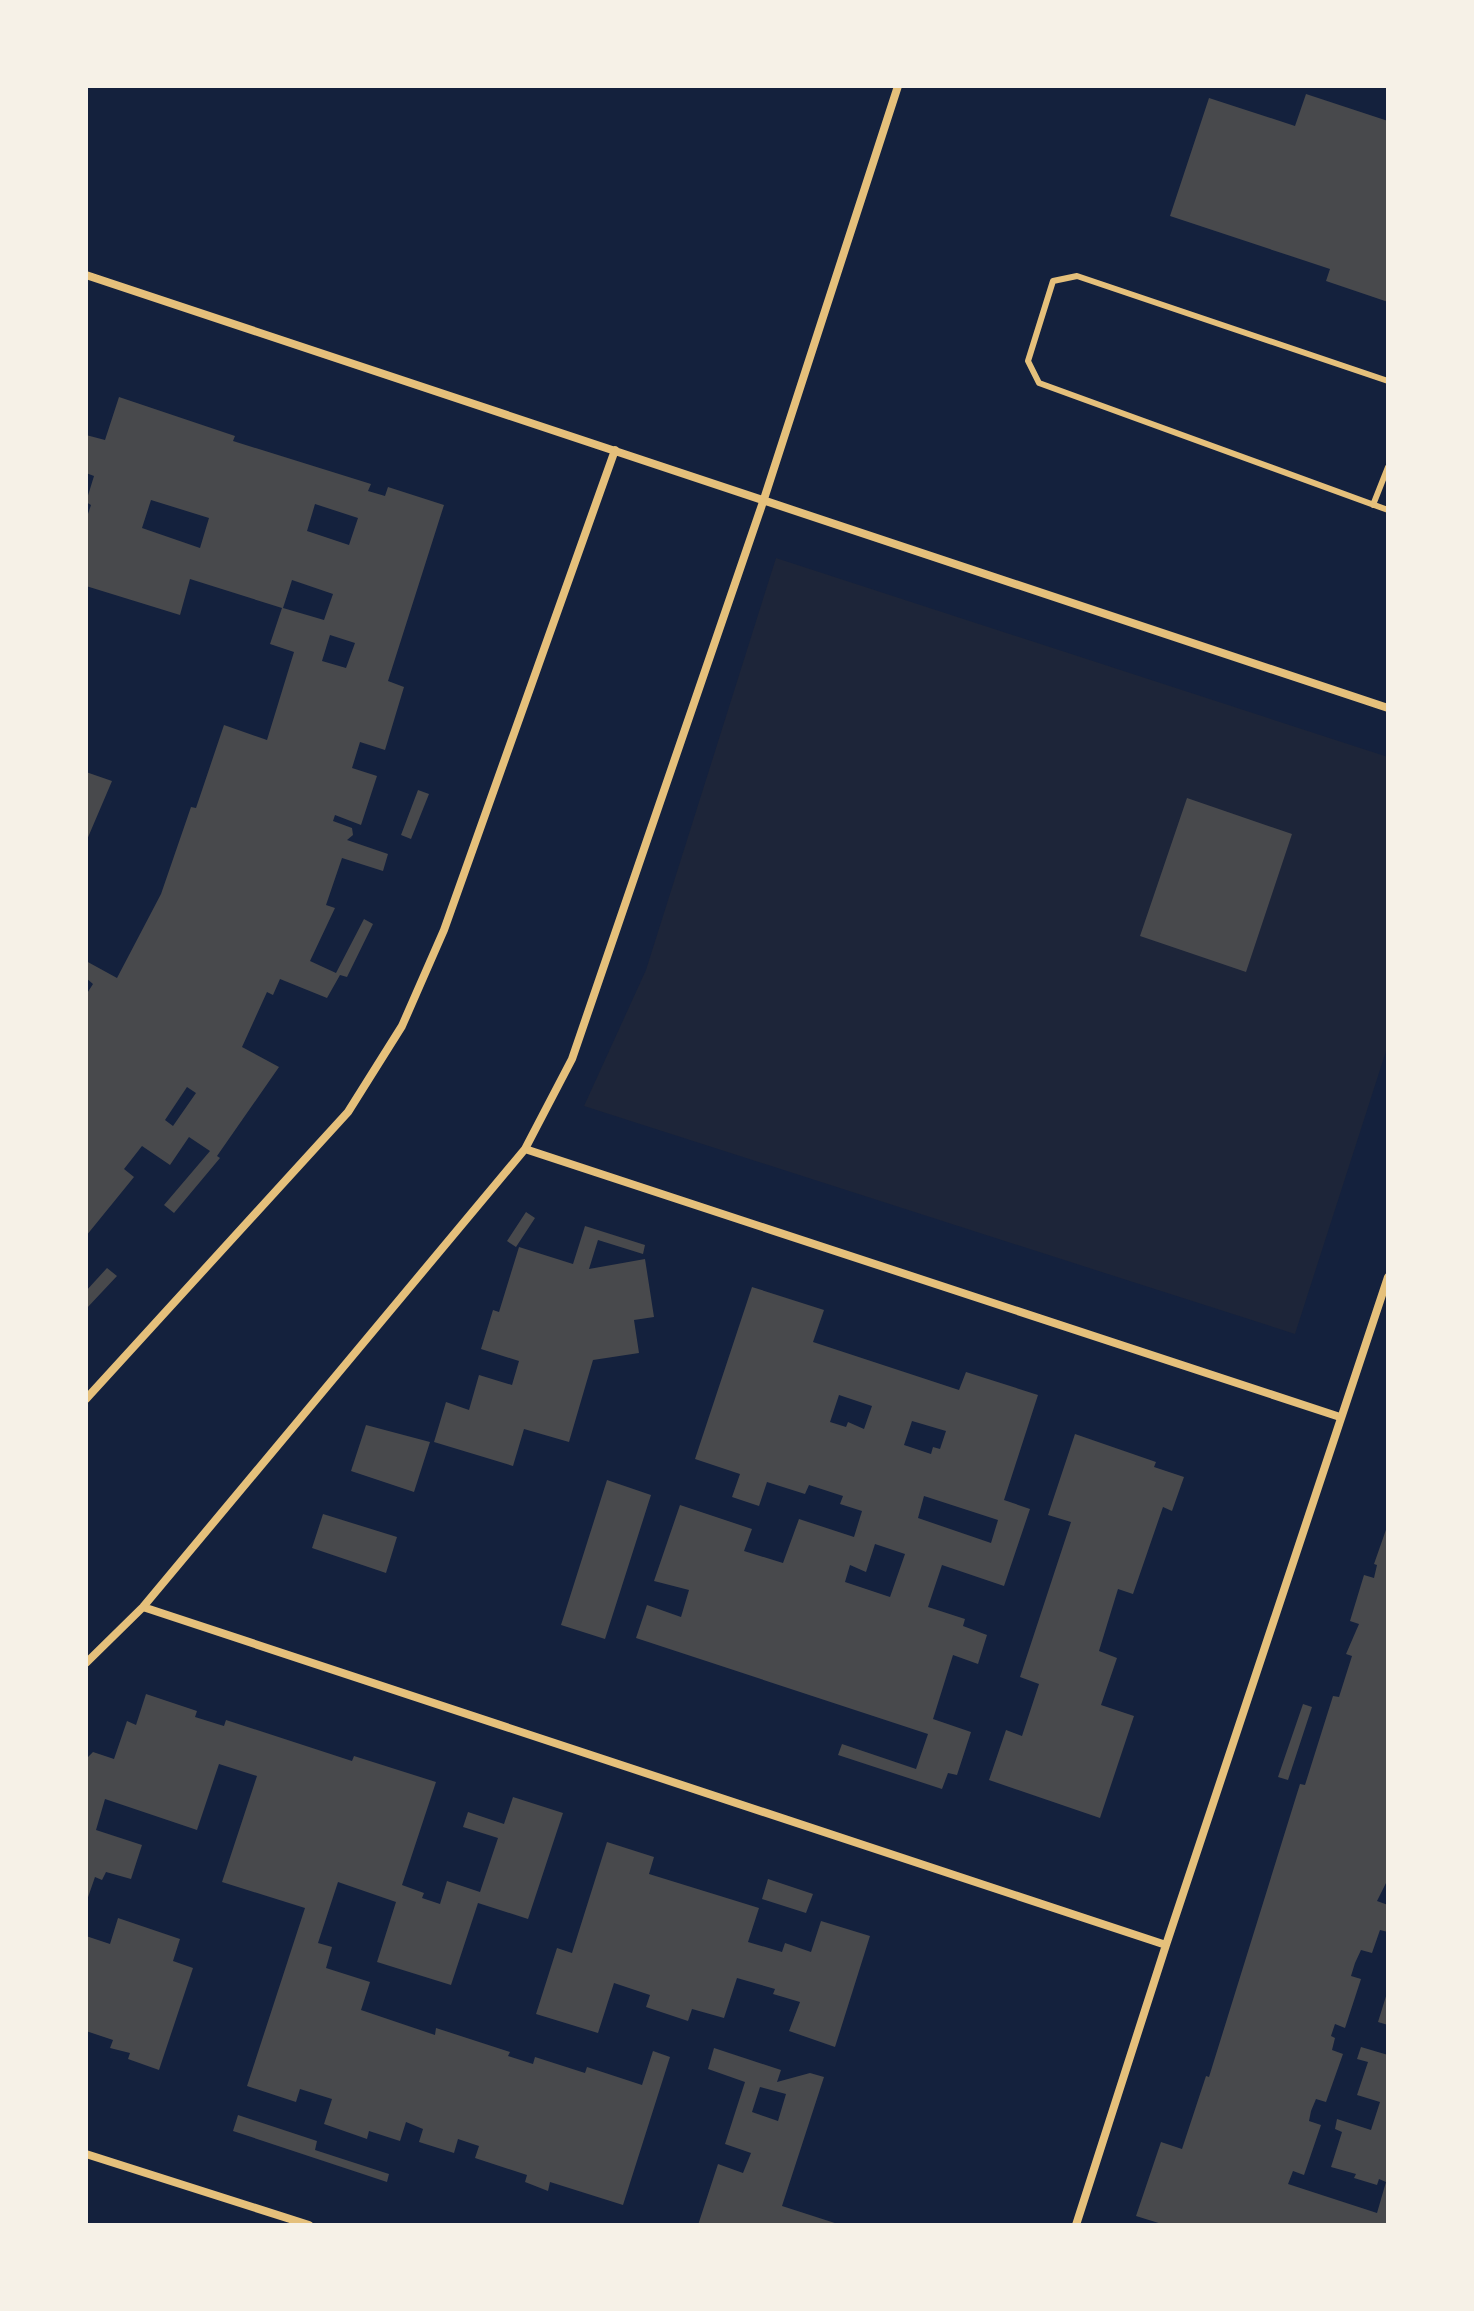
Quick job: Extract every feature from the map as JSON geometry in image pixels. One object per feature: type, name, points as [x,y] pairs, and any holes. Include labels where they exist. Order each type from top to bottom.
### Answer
[{"type":"street","points":[[86,1663],[143,1607],[525,1149],[572,1059],[764,499],[898,86]]},
{"type":"street","points":[[86,275],[1388,708]]},
{"type":"street","points":[[86,1399],[348,1112],[402,1026],[444,930],[615,450]]},
{"type":"street","points":[[525,1149],[1340,1417]]},
{"type":"street","points":[[1076,2225],[1388,1277]]},
{"type":"street","points":[[143,1607],[1166,1945]]},
{"type":"street","points":[[86,2154],[309,2225]]},
{"type":"lane","points":[[1388,381],[1077,276],[1053,281],[1028,361],[1039,383],[1388,510]]},
{"type":"lane","points":[[1373,505],[1388,467]]},
{"type":"shaded area","points":[[776,558],[1388,757],[1388,1045],[1295,1334],[584,1106],[646,970]]},
{"type":"building","points":[[1306,94],[1388,121],[1388,302],[1326,281],[1330,269],[1170,216],[1209,98],[1295,126]]},
{"type":"building","points":[[119,397],[235,436],[233,441],[371,484],[368,491],[385,496],[388,487],[444,505],[388,681],[404,687],[385,750],[360,742],[352,768],[377,776],[361,825],[335,815],[333,821],[352,828],[353,835],[347,840],[388,854],[383,871],[342,858],[326,905],[335,908],[310,961],[336,973],[364,919],[373,924],[347,977],[340,975],[327,998],[280,979],[273,995],[267,992],[242,1047],[279,1067],[217,1156],[220,1158],[174,1213],[164,1205],[210,1151],[189,1137],[170,1165],[142,1146],[124,1169],[134,1177],[86,1236],[86,995],[93,984],[86,978],[86,961],[117,978],[161,894],[191,807],[196,808],[224,725],[267,740],[294,652],[270,644],[282,608],[190,579],[180,615],[86,586],[86,520],[91,505],[86,502],[94,476],[86,473],[86,435],[105,440]],"holes":[[[151,500],[209,518],[200,548],[142,528]],[[315,504],[358,518],[349,545],[307,531]],[[292,580],[333,594],[324,620],[283,608]],[[330,635],[355,643],[346,668],[322,661]],[[187,1087],[196,1093],[173,1126],[165,1120]]]},
{"type":"building","points":[[86,772],[112,781],[86,842]]},
{"type":"building","points":[[418,790],[429,794],[411,839],[401,835]]},
{"type":"building","points":[[1187,798],[1292,834],[1246,972],[1140,936]]},
{"type":"building","points":[[526,1212],[535,1218],[516,1247],[507,1241]]},
{"type":"building","points":[[585,1226],[645,1245],[643,1254],[598,1240],[589,1269],[645,1259],[654,1317],[634,1320],[639,1353],[593,1360],[569,1442],[524,1429],[513,1466],[434,1442],[446,1402],[469,1410],[479,1375],[512,1385],[519,1361],[481,1349],[493,1310],[499,1312],[519,1247],[573,1264]]},
{"type":"building","points":[[107,1268],[117,1276],[86,1309],[86,1291]]},
{"type":"building","points":[[752,1287],[824,1310],[813,1342],[959,1390],[966,1372],[1038,1395],[1004,1500],[1030,1509],[1004,1586],[942,1565],[928,1607],[965,1619],[963,1626],[987,1635],[978,1664],[953,1655],[933,1719],[971,1732],[957,1775],[948,1773],[942,1789],[838,1755],[842,1744],[916,1769],[928,1734],[636,1638],[647,1605],[681,1617],[689,1590],[654,1581],[680,1505],[752,1529],[744,1551],[783,1563],[799,1519],[854,1537],[862,1511],[840,1504],[843,1496],[809,1485],[805,1494],[767,1482],[759,1506],[732,1497],[740,1474],[695,1459]],"holes":[[[839,1395],[872,1406],[864,1429],[848,1422],[846,1427],[830,1422]],[[912,1421],[946,1431],[940,1449],[933,1447],[931,1454],[904,1445]],[[924,1496],[998,1520],[991,1543],[918,1518]],[[875,1544],[905,1554],[890,1597],[845,1582],[850,1565],[866,1572]]]},
{"type":"building","points":[[366,1425],[430,1442],[414,1492],[351,1471]]},
{"type":"building","points":[[1075,1434],[1156,1462],[1154,1467],[1184,1477],[1172,1511],[1163,1507],[1133,1594],[1118,1589],[1099,1651],[1117,1658],[1101,1705],[1134,1716],[1100,1818],[989,1780],[1006,1730],[1022,1736],[1039,1684],[1020,1677],[1071,1522],[1048,1515]]},
{"type":"building","points":[[607,1480],[651,1495],[605,1639],[561,1625]]},
{"type":"building","points":[[323,1514],[397,1537],[386,1573],[312,1548]]},
{"type":"building","points":[[1388,1524],[1388,1879],[1377,1901],[1388,1905],[1388,1932],[1380,1930],[1372,1953],[1361,1950],[1355,1963],[1351,1976],[1361,1979],[1345,2028],[1335,2024],[1331,2036],[1335,2038],[1332,2050],[1343,2054],[1326,2102],[1316,2099],[1311,2111],[1309,2121],[1321,2125],[1304,2175],[1293,2171],[1288,2184],[1377,2213],[1386,2182],[1379,2179],[1377,2185],[1354,2178],[1356,2174],[1331,2167],[1342,2132],[1335,2129],[1337,2119],[1371,2130],[1380,2102],[1357,2095],[1368,2062],[1357,2059],[1361,2047],[1388,2055],[1388,2225],[1165,2225],[1136,2216],[1161,2142],[1182,2149],[1206,2076],[1209,2077],[1300,1784],[1305,1785],[1333,1696],[1339,1697],[1352,1656],[1346,1654],[1359,1624],[1350,1621],[1364,1575],[1374,1578],[1377,1565],[1374,1564]]},
{"type":"building","points":[[146,1694],[197,1711],[195,1717],[224,1726],[226,1720],[352,1761],[354,1756],[436,1782],[402,1885],[424,1893],[422,1898],[440,1904],[447,1881],[480,1892],[498,1838],[463,1827],[468,1812],[504,1824],[513,1797],[563,1813],[528,1919],[478,1903],[451,1985],[377,1962],[396,1902],[338,1882],[318,1943],[332,1947],[326,1968],[370,1982],[361,2010],[435,2035],[436,2028],[510,2052],[508,2056],[533,2064],[535,2057],[585,2073],[587,2067],[642,2085],[653,2051],[670,2057],[623,2205],[550,2182],[548,2191],[525,2182],[527,2175],[475,2158],[479,2146],[458,2139],[454,2153],[419,2142],[423,2129],[406,2122],[400,2141],[369,2131],[367,2139],[324,2124],[332,2099],[300,2089],[296,2102],[247,2086],[305,1908],[222,1882],[257,1776],[219,1764],[197,1830],[105,1799],[96,1830],[142,1845],[131,1879],[106,1872],[102,1880],[95,1877],[86,1903],[86,1759],[93,1752],[114,1759],[127,1721],[136,1725]]},
{"type":"building","points":[[1303,1704],[1312,1707],[1288,1780],[1278,1777]]},
{"type":"building","points":[[607,1842],[654,1857],[649,1874],[759,1908],[748,1942],[782,1952],[785,1943],[811,1952],[821,1921],[870,1936],[835,2047],[789,2031],[800,2002],[773,1994],[775,1989],[737,1978],[724,2018],[692,2009],[688,2021],[646,2007],[650,1995],[614,1983],[598,2033],[536,2014],[557,1948],[572,1953]]},
{"type":"building","points":[[768,1879],[813,1894],[806,1913],[762,1899]]},
{"type":"building","points":[[118,1918],[180,1939],[173,1961],[193,1968],[159,2070],[128,2059],[130,2053],[110,2048],[113,2040],[86,2031],[86,1936],[110,1944]]},
{"type":"building","points":[[1388,1993],[1388,2025],[1378,2022]]},
{"type":"building","points":[[714,2048],[781,2070],[777,2082],[810,2073],[824,2077],[782,2206],[841,2225],[698,2225],[718,2164],[743,2173],[751,2153],[725,2144],[745,2082],[708,2069]],"holes":[[[760,2087],[786,2094],[778,2121],[752,2112]]]},
{"type":"building","points":[[238,2115],[317,2141],[315,2150],[389,2174],[387,2182],[233,2131]]}]
